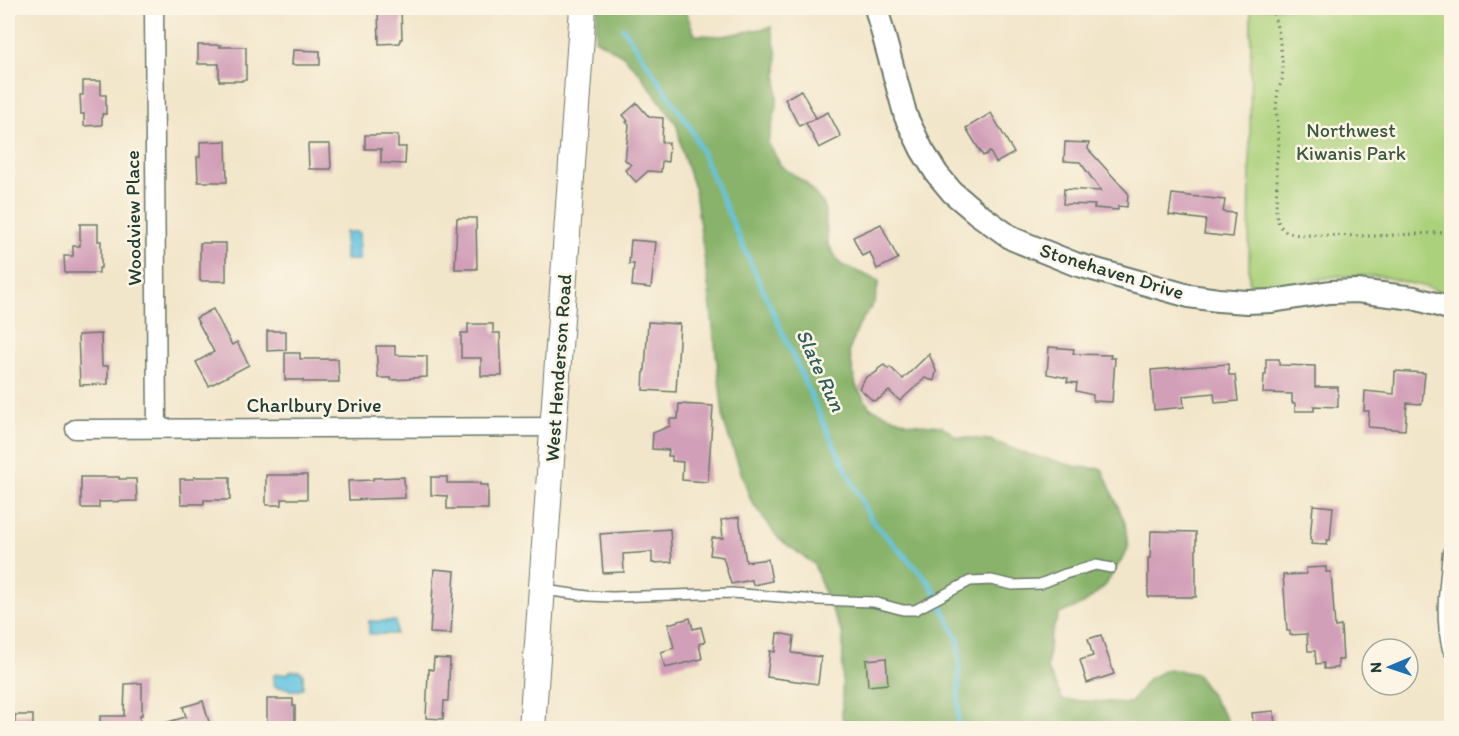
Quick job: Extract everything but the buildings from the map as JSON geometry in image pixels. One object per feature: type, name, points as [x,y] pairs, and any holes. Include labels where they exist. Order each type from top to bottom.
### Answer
[{"type":"main road","name":"West Henderson Road","points":[[532,729],[583,8]]},
{"type":"street","name":"Woodview Place","points":[[154,8],[157,428]]},
{"type":"street","name":"Stonehaven Drive","points":[[876,8],[906,117],[922,150],[952,192],[1013,239],[1075,264],[1199,297],[1272,302],[1330,292],[1358,291],[1414,298],[1452,309]]},
{"type":"street","name":"Charlbury Drive","points":[[75,429],[554,427]]},
{"type":"street","points":[[1452,553],[1447,609],[1449,640],[1452,649]]},
{"type":"lane","points":[[542,590],[613,597],[732,593],[873,602],[903,610],[915,610],[970,581],[991,579],[1013,585],[1040,584],[1065,574],[1096,566],[1111,568]]},
{"type":"path","points":[[1272,8],[1279,35],[1283,67],[1276,106],[1279,146],[1276,165],[1278,180],[1276,209],[1280,226],[1286,232],[1299,235],[1376,236],[1452,232]]},
{"type":"green space","points":[[598,8],[684,8],[695,35],[723,36],[771,27],[777,55],[777,105],[768,142],[781,166],[806,183],[824,205],[828,244],[840,264],[879,281],[875,301],[860,323],[849,351],[856,386],[870,408],[908,423],[942,426],[957,437],[990,440],[1024,453],[1078,467],[1102,469],[1125,523],[1128,549],[1105,586],[1085,603],[1059,614],[1050,637],[1047,668],[1063,700],[1131,703],[1148,679],[1168,669],[1197,674],[1227,720],[1229,728],[847,728],[842,717],[843,635],[814,564],[779,539],[751,501],[724,423],[695,191],[683,155],[677,125],[638,71],[622,55],[595,39]]},
{"type":"green space","name":"Northwest Kiwanis Park","points":[[1251,8],[1451,8],[1451,297],[1430,288],[1380,276],[1336,276],[1291,285],[1249,287]]},
{"type":"water","points":[[345,232],[359,232],[359,260],[345,260]]},
{"type":"water","points":[[369,621],[396,621],[396,634],[369,634]]},
{"type":"water","points":[[290,671],[300,671],[303,674],[303,687],[300,690],[290,690],[274,685],[273,677],[276,674],[287,674]]},
{"type":"waterway","name":"Slate Run","points":[[623,28],[692,130],[829,435],[872,521],[930,583],[959,642],[958,728]]}]
